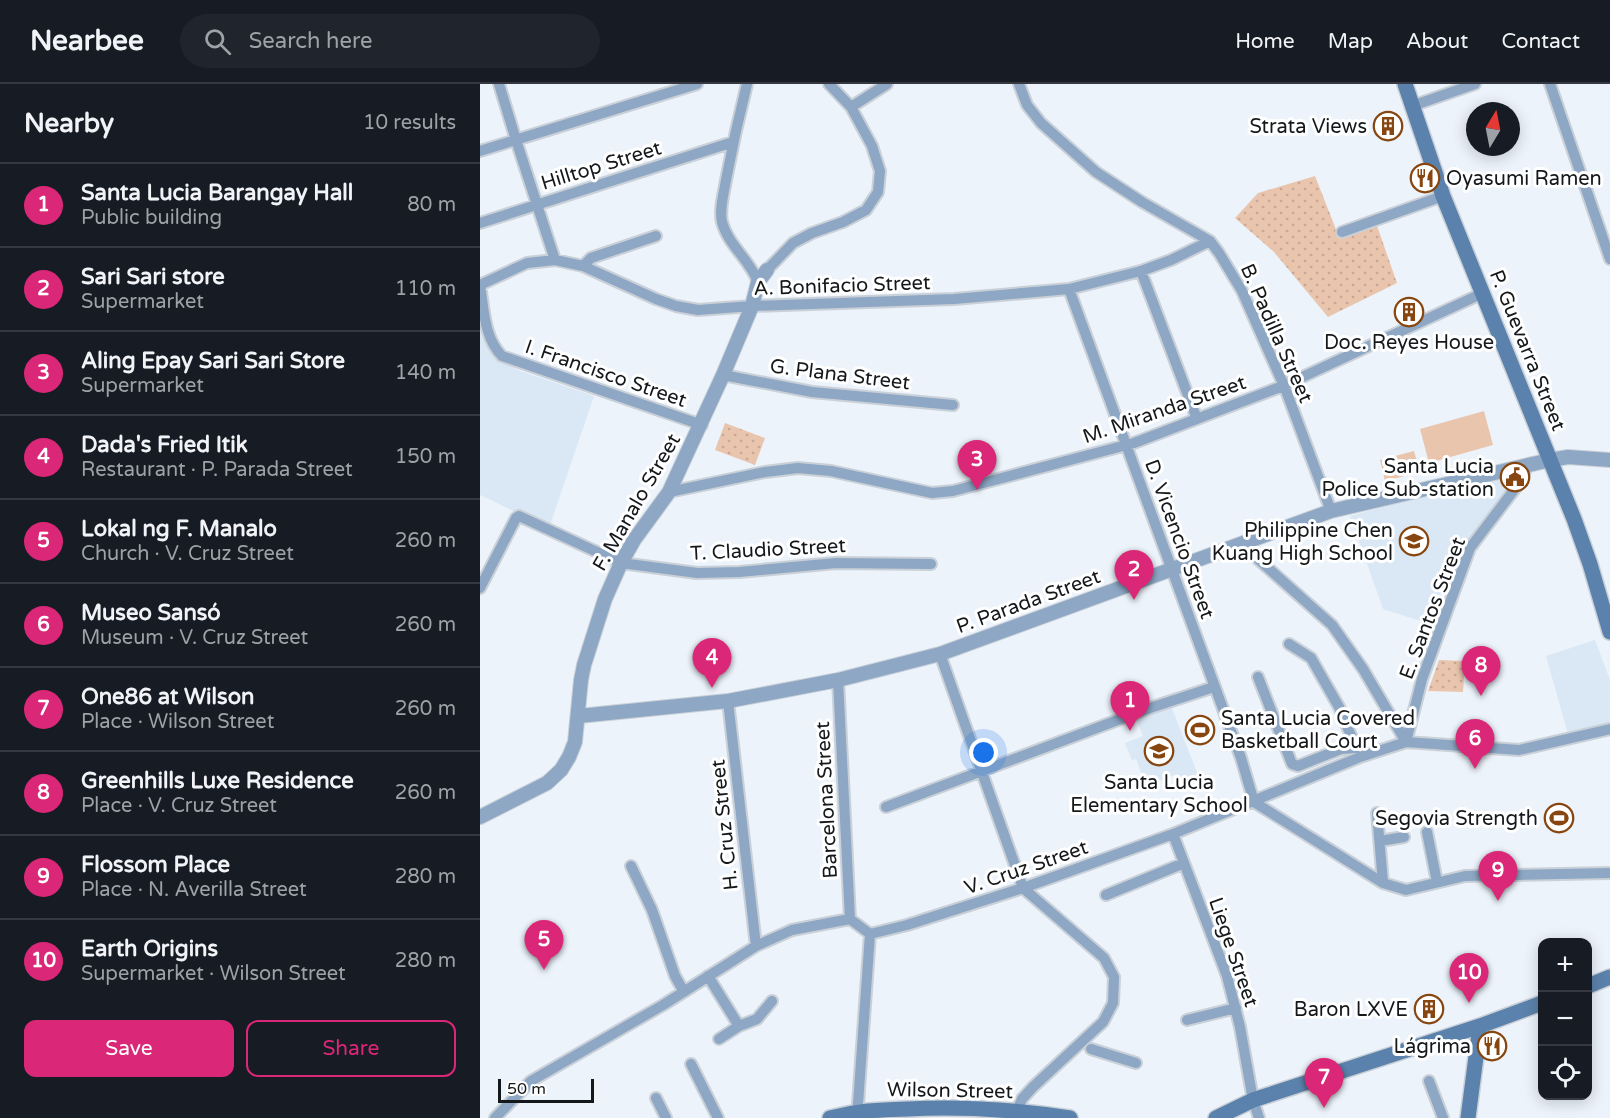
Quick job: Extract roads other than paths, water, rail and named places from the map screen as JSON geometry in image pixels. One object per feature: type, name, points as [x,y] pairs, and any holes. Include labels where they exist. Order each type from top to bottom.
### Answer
[{"type":"main road","name":"P. Guevarra Street","points":[[1405,84],[1443,196],[1550,459],[1590,564],[1610,632]]},
{"type":"main road","points":[[1592,984],[1610,977]]},
{"type":"main road","points":[[1216,1118],[1252,1100],[1480,1026],[1538,1004]]},
{"type":"main road","points":[[1468,1118],[1480,1026]]},
{"type":"main road","name":"Wilson Street","points":[[830,1118],[941,1107],[1017,1111],[1069,1118]]},
{"type":"street","points":[[499,84],[555,260]]},
{"type":"street","points":[[480,151],[697,84]]},
{"type":"street","points":[[747,84],[733,142],[722,206],[722,221],[729,237],[753,269],[758,282]]},
{"type":"street","points":[[758,282],[793,243],[866,210],[878,192],[880,171],[872,146],[851,107],[829,84]]},
{"type":"street","points":[[851,107],[887,84]]},
{"type":"street","name":"B. Padilla Street","points":[[1019,84],[1027,105],[1041,123],[1096,172],[1210,241],[1242,291],[1283,386],[1331,511]]},
{"type":"street","points":[[1412,106],[1475,84]]},
{"type":"street","points":[[1550,84],[1610,259]]},
{"type":"street","name":"Hilltop Street","points":[[480,223],[733,142]]},
{"type":"street","points":[[1342,232],[1443,196]]},
{"type":"street","points":[[583,266],[591,258],[656,236]]},
{"type":"street","name":"A. Bonifacio Street","points":[[480,285],[527,263],[555,260],[583,266],[656,299],[698,310],[752,306],[954,300],[1069,289],[1142,271],[1210,241]]},
{"type":"street","points":[[1142,271],[1197,419]]},
{"type":"street","name":"F. Manalo Street","points":[[480,817],[547,783],[561,770],[569,757],[575,742],[584,665],[605,599],[634,540],[669,492],[702,425],[752,306],[758,282]]},
{"type":"street","name":"I. Francisco Street","points":[[480,285],[490,339],[502,356],[702,425]]},
{"type":"street","name":"D. Vicencio Street","points":[[1069,289],[1241,758],[1254,802]]},
{"type":"street","name":"M. Miranda Street","points":[[669,492],[765,471],[798,468],[831,471],[920,491],[943,493],[1127,445],[1283,386],[1483,293]]},
{"type":"street","name":"G. Plana Street","points":[[723,375],[812,392],[953,405]]},
{"type":"street","name":"P. Parada Street","points":[[579,716],[728,700],[838,680],[940,654],[1331,511],[1550,459],[1568,457],[1610,460]]},
{"type":"street","name":"E. Santos Street","points":[[1406,742],[1422,679],[1470,548],[1522,478],[1525,465]]},
{"type":"street","name":"T. Claudio Street","points":[[480,588],[519,516],[621,563],[697,573],[739,572],[836,563],[931,564]]},
{"type":"street","points":[[1241,544],[1332,625],[1368,677],[1406,742]]},
{"type":"street","points":[[1258,677],[1292,765],[1298,766],[1354,743],[1339,707],[1311,658],[1289,644]]},
{"type":"street","points":[[940,654],[1023,888],[1104,958],[1114,976],[1113,1003],[1103,1022],[1022,1098],[1017,1111]]},
{"type":"street","name":"Barcelona Street","points":[[838,680],[850,919]]},
{"type":"street","points":[[886,807],[1150,708],[1214,687]]},
{"type":"street","name":"H. Cruz Street","points":[[728,700],[756,946]]},
{"type":"street","name":"V. Cruz Street","points":[[870,934],[907,925],[1023,888],[1173,834],[1360,757],[1406,742],[1519,750],[1610,729]]},
{"type":"street","points":[[1254,802],[1383,883],[1406,890],[1465,876],[1610,873]]},
{"type":"street","points":[[1377,813],[1383,883]]},
{"type":"street","points":[[1427,832],[1437,882]]},
{"type":"street","name":"Liege Street","points":[[1173,834],[1227,976],[1236,1008],[1252,1100],[1259,1118]]},
{"type":"street","points":[[1380,841],[1404,837]]},
{"type":"street","points":[[1106,894],[1184,863]]},
{"type":"street","points":[[632,866],[652,910],[670,959],[687,990]]},
{"type":"street","points":[[495,1118],[531,1081],[687,990],[756,946],[792,930],[850,919],[870,934],[856,1114]]},
{"type":"street","points":[[708,976],[738,1026]]},
{"type":"street","points":[[719,1039],[738,1026],[757,1019],[772,1001]]},
{"type":"street","points":[[1187,1020],[1236,1008]]},
{"type":"street","points":[[1091,1048],[1136,1063]]},
{"type":"street","points":[[691,1064],[718,1118]]},
{"type":"street","points":[[1429,1081],[1443,1118]]},
{"type":"street","points":[[656,1098],[666,1118]]},
{"type":"place","name":"Strata Views","points":[[1388,126]]},
{"type":"place","name":"Oyasumi Ramen","points":[[1425,178]]},
{"type":"place","name":"Doc. Reyes House","points":[[1409,312]]},
{"type":"place","name":"Santa Lucia Police Sub-station","points":[[1515,477]]},
{"type":"place","name":"Aling Epay Sari Sari Store","points":[[977,490]]},
{"type":"place","name":"Philippine Chen Kuang High School","points":[[1414,541]]},
{"type":"place","name":"Sari Sari store","points":[[1134,600]]},
{"type":"place","name":"Dada's Fried Itik","points":[[712,688]]},
{"type":"place","name":"Greenhills Luxe Residence","points":[[1481,696]]},
{"type":"place","name":"Santa Lucia Covered Basketball Court","points":[[1200,730]]},
{"type":"place","name":"Santa Lucia Barangay Hall","points":[[1130,731]]},
{"type":"place","name":"Santa Lucia Elementary School","points":[[1159,751]]},
{"type":"place","name":"Museo Sansó","points":[[1475,769]]},
{"type":"place","name":"Segovia Strength","points":[[1559,818]]},
{"type":"place","name":"Flossom Place","points":[[1498,901]]},
{"type":"place","name":"Lokal ng F. Manalo","points":[[544,970]]},
{"type":"place","name":"Earth Origins","points":[[1469,1003]]},
{"type":"place","name":"Baron LXVE","points":[[1429,1009]]},
{"type":"place","name":"Lágrima","points":[[1492,1046]]},
{"type":"place","name":"One86 at Wilson","points":[[1324,1108]]}]
